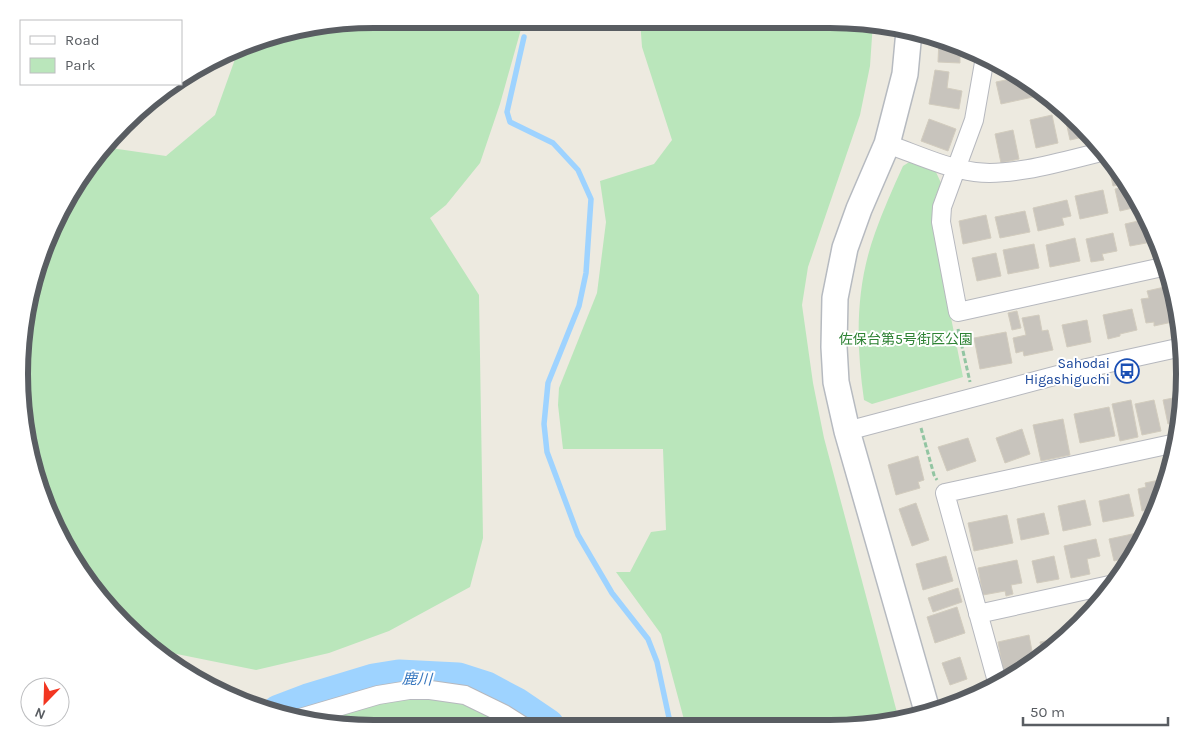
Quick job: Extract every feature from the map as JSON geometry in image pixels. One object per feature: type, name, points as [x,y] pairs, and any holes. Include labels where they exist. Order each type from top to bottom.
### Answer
[{"type":"street","points":[[909,37],[905,74],[887,144],[859,208],[845,248],[835,298],[834,347],[836,382],[847,431],[926,706]]},
{"type":"street","points":[[984,64],[974,120],[944,196],[941,222],[958,312],[1159,268]]},
{"type":"street","points":[[887,144],[956,168],[976,172],[998,173],[1096,153]]},
{"type":"street","points":[[847,431],[1073,371],[1175,349]]},
{"type":"street","points":[[996,677],[945,493],[1168,445]]},
{"type":"street","points":[[978,614],[1102,587]]},
{"type":"street","points":[[313,714],[378,695],[409,690],[430,690],[465,695],[513,720]]},
{"type":"path","points":[[958,312],[956,323],[974,397]]},
{"type":"path","points":[[916,412],[934,475],[945,493]]},
{"type":"green space","points":[[351,28],[521,28],[500,104],[480,163],[446,205],[430,218],[479,295],[483,538],[470,587],[389,631],[329,653],[256,670],[169,652],[145,634],[113,602],[86,566],[63,527],[54,506],[39,463],[30,419],[28,396],[30,328],[39,284],[63,220],[86,181],[111,148],[166,156],[215,115],[236,56],[284,39],[328,30]]},
{"type":"green space","points":[[641,28],[852,28],[872,30],[870,66],[860,115],[808,267],[802,305],[813,383],[824,438],[897,713],[875,717],[829,720],[684,720],[661,634],[616,572],[630,572],[651,532],[666,530],[663,449],[563,449],[558,405],[559,388],[597,293],[606,222],[600,181],[654,164],[672,140],[642,47]]},
{"type":"green space","name":"佐保台第5号街区公園","points":[[911,161],[935,170],[941,183],[935,198],[932,224],[963,377],[872,404],[864,400],[861,379],[859,316],[864,274],[868,254],[885,207],[903,166]]},
{"type":"green space","points":[[414,694],[473,703],[500,720],[374,720],[328,717]]},
{"type":"building","points":[[939,45],[960,53],[960,63],[938,62]]},
{"type":"building","points":[[935,70],[949,72],[947,88],[962,91],[959,109],[929,104]]},
{"type":"building","points":[[1010,79],[1032,93],[1033,97],[1001,104],[996,82]]},
{"type":"building","points":[[1052,115],[1058,143],[1036,148],[1030,120]]},
{"type":"building","points":[[929,119],[956,129],[948,151],[921,141]]},
{"type":"building","points":[[1066,121],[1082,137],[1070,140]]},
{"type":"building","points":[[1013,130],[1019,159],[1001,163],[995,134]]},
{"type":"building","points":[[1110,172],[1119,185],[1113,186]]},
{"type":"building","points":[[1121,188],[1133,208],[1120,211],[1115,189]]},
{"type":"building","points":[[1103,190],[1108,213],[1080,219],[1075,196]]},
{"type":"building","points":[[1067,200],[1071,216],[1062,218],[1064,225],[1038,231],[1033,208]]},
{"type":"building","points":[[1025,211],[1030,232],[1000,238],[995,217]]},
{"type":"building","points":[[986,215],[991,238],[963,244],[959,221]]},
{"type":"building","points":[[1140,221],[1150,242],[1130,246],[1125,224]]},
{"type":"building","points":[[1113,233],[1117,251],[1102,254],[1104,260],[1091,262],[1086,239]]},
{"type":"building","points":[[1075,238],[1080,261],[1050,267],[1046,245]]},
{"type":"building","points":[[1034,244],[1039,268],[1008,274],[1003,250]]},
{"type":"building","points":[[996,253],[1001,276],[977,281],[972,258]]},
{"type":"building","points":[[1165,287],[1172,322],[1154,326],[1154,322],[1146,323],[1141,299],[1149,298],[1147,291]]},
{"type":"building","points":[[1132,309],[1137,330],[1108,339],[1103,315]]},
{"type":"building","points":[[1017,311],[1021,328],[1012,330],[1008,313]]},
{"type":"building","points":[[1039,315],[1042,331],[1048,330],[1053,350],[1024,356],[1023,351],[1016,353],[1013,338],[1026,335],[1022,318]]},
{"type":"building","points":[[1087,320],[1091,342],[1067,347],[1062,325]]},
{"type":"building","points":[[1006,332],[1012,363],[980,369],[974,338]]},
{"type":"building","points":[[1175,398],[1172,423],[1168,424],[1163,400]]},
{"type":"building","points":[[1131,400],[1138,437],[1120,441],[1112,404]]},
{"type":"building","points":[[1154,400],[1161,431],[1142,435],[1135,404]]},
{"type":"building","points":[[1109,407],[1115,436],[1080,443],[1074,414]]},
{"type":"building","points":[[1063,419],[1070,455],[1041,461],[1033,425]]},
{"type":"building","points":[[1022,429],[1030,454],[1005,463],[996,438]]},
{"type":"building","points":[[968,438],[976,461],[947,471],[938,447]]},
{"type":"building","points":[[918,456],[924,480],[918,482],[920,488],[896,495],[888,465]]},
{"type":"building","points":[[1159,480],[1147,510],[1142,511],[1138,489],[1146,487],[1145,483]]},
{"type":"building","points":[[1129,494],[1134,516],[1103,522],[1099,501]]},
{"type":"building","points":[[1085,500],[1091,525],[1063,531],[1058,506]]},
{"type":"building","points":[[916,503],[929,540],[912,546],[899,509]]},
{"type":"building","points":[[1044,513],[1049,534],[1021,540],[1017,519]]},
{"type":"building","points":[[1007,515],[1013,543],[974,551],[968,523]]},
{"type":"building","points":[[1136,533],[1121,559],[1114,561],[1109,539]]},
{"type":"building","points":[[1096,539],[1100,556],[1087,559],[1090,574],[1071,578],[1064,546]]},
{"type":"building","points":[[946,556],[953,581],[923,590],[916,564]]},
{"type":"building","points":[[1054,556],[1059,579],[1037,583],[1032,561]]},
{"type":"building","points":[[1017,560],[1022,583],[1011,585],[1013,594],[1006,596],[1005,591],[983,595],[978,568]]},
{"type":"building","points":[[958,588],[962,602],[933,612],[928,598]]},
{"type":"building","points":[[957,607],[965,633],[935,643],[927,617]]},
{"type":"building","points":[[1029,635],[1032,653],[1004,672],[998,642]]},
{"type":"building","points":[[1051,640],[1041,647],[1040,642]]},
{"type":"building","points":[[960,657],[967,679],[950,685],[942,663]]},
{"type":"waterway","points":[[524,37],[507,112],[510,122],[553,143],[578,170],[591,199],[586,273],[579,306],[548,383],[544,424],[547,452],[578,535],[612,593],[648,639],[657,662],[669,720]]},
{"type":"waterway","name":"鹿川","points":[[287,709],[374,681],[399,677],[458,680],[486,689],[516,705],[538,720]]},
{"type":"place","name":"Sahodai Higashiguchi","points":[[1127,371]]}]
